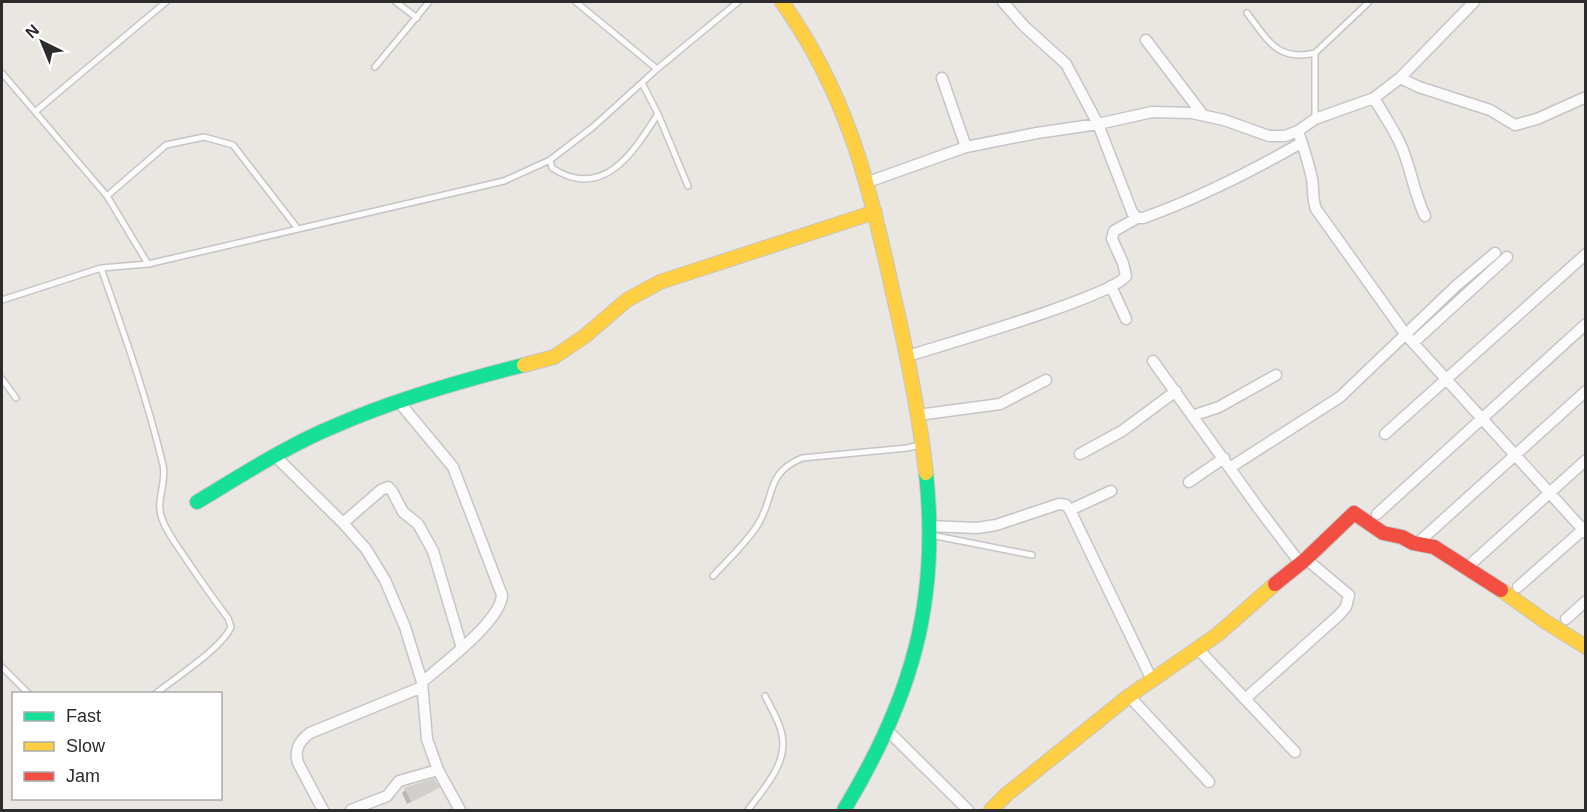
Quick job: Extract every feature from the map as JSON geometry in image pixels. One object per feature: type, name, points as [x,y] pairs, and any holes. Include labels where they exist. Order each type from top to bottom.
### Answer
[{"type":"street","points":[[782,2],[796,20],[816,55],[852,137],[868,182],[908,356],[924,444],[929,530],[926,601],[921,624],[908,678],[888,731],[866,776],[844,810]]},
{"type":"street","points":[[1003,2],[1024,26],[1066,64],[1098,124],[1132,212],[1137,218]]},
{"type":"street","points":[[868,182],[966,147],[1057,129],[1098,124],[1152,112],[1203,115],[1269,136],[1285,136],[1298,131],[1315,119],[1374,98],[1400,78],[1474,2]]},
{"type":"street","points":[[1146,40],[1203,115]]},
{"type":"street","points":[[942,78],[966,147]]},
{"type":"street","points":[[1400,78],[1419,87],[1490,110],[1515,125],[1537,119],[1586,97]]},
{"type":"street","points":[[1374,98],[1397,136],[1418,203],[1425,216]]},
{"type":"street","points":[[1298,131],[1311,174],[1313,201],[1316,209],[1409,339],[1584,530],[1518,587]]},
{"type":"street","points":[[908,356],[1065,306],[1112,286],[1122,280],[1126,274],[1112,239],[1112,233],[1137,218],[1143,218],[1187,202],[1256,169],[1301,143]]},
{"type":"street","points":[[196,502],[275,456],[336,425],[447,386],[544,361],[564,351],[585,336],[627,300],[660,282],[875,212]]},
{"type":"street","points":[[1409,339],[1495,253]]},
{"type":"street","points":[[1385,434],[1586,254]]},
{"type":"street","points":[[1189,482],[1227,463],[1340,397],[1507,257]]},
{"type":"street","points":[[1112,286],[1126,319]]},
{"type":"street","points":[[1377,514],[1586,324]]},
{"type":"street","points":[[1153,361],[1259,509],[1303,561],[1349,595],[1346,607],[1317,636],[1245,699]]},
{"type":"street","points":[[1192,416],[1220,407],[1276,375]]},
{"type":"street","points":[[918,415],[1000,404],[1046,380]]},
{"type":"street","points":[[1080,454],[1122,431],[1176,391]]},
{"type":"street","points":[[1421,540],[1586,392]]},
{"type":"street","points":[[320,809],[296,757],[301,739],[422,684],[490,621],[502,603],[502,595],[453,467],[399,402]]},
{"type":"street","points":[[275,456],[343,523],[366,549],[385,580],[405,627],[422,684],[427,739],[438,770],[460,810]]},
{"type":"street","points":[[1473,562],[1586,460]]},
{"type":"street","points":[[343,523],[381,490],[388,487],[392,491],[403,512],[418,524],[433,551],[462,648]]},
{"type":"street","points":[[1070,510],[1111,492]]},
{"type":"street","points":[[929,530],[977,528],[1013,521],[1059,504],[1066,506],[1070,510],[1152,680]]},
{"type":"street","points":[[991,810],[1007,794],[1130,696],[1198,649],[1248,610],[1354,513],[1383,533],[1434,547],[1479,574],[1546,622],[1586,647]]},
{"type":"street","points":[[1566,619],[1586,601]]},
{"type":"street","points":[[1198,649],[1295,752]]},
{"type":"street","points":[[1130,696],[1209,782]]},
{"type":"street","points":[[888,731],[968,810]]},
{"type":"street","points":[[351,810],[387,796],[399,781],[438,770]]},
{"type":"lane","points":[[36,111],[166,2]]},
{"type":"lane","points":[[396,2],[417,18]]},
{"type":"lane","points":[[375,67],[429,2]]},
{"type":"lane","points":[[576,2],[657,69]]},
{"type":"lane","points":[[2,300],[101,268],[148,264],[504,181],[550,160],[593,127],[657,69],[738,2]]},
{"type":"lane","points":[[1247,13],[1281,52],[1298,57],[1315,53],[1368,3]]},
{"type":"lane","points":[[1315,53],[1315,119]]},
{"type":"lane","points":[[2,73],[107,196],[148,264]]},
{"type":"lane","points":[[642,83],[658,114],[688,186]]},
{"type":"lane","points":[[550,160],[552,168],[568,177],[595,180],[610,173],[636,147],[658,114]]},
{"type":"lane","points":[[107,196],[166,145],[204,137],[233,145],[298,229]]},
{"type":"lane","points":[[101,268],[136,366],[154,425],[164,472],[160,497],[163,520],[172,538],[228,618],[231,627],[228,634],[216,646],[156,692]]},
{"type":"lane","points":[[2,379],[16,398]]},
{"type":"lane","points":[[713,576],[757,526],[765,512],[774,481],[789,464],[802,458],[906,448],[924,444]]},
{"type":"lane","points":[[929,530],[1032,555]]},
{"type":"lane","points":[[2,667],[28,692]]},
{"type":"lane","points":[[748,810],[776,771],[782,754],[782,735],[765,696]]},
{"type":"building","points":[[434,779],[439,787],[412,801],[405,788]]},
{"type":"traffic: fast","points":[[197,502],[283,451],[337,425],[429,391],[524,365]]},
{"type":"traffic: fast","points":[[844,810],[887,729],[903,689],[915,649],[924,607],[929,565],[926,473]]},
{"type":"traffic: slow","points":[[782,2],[824,71],[840,106],[865,178],[908,360],[926,473]]},
{"type":"traffic: slow","points":[[524,365],[554,357],[585,336],[627,300],[660,282],[875,212]]},
{"type":"traffic: slow","points":[[991,810],[1007,794],[1129,696],[1217,635],[1275,584]]},
{"type":"traffic: slow","points":[[1501,590],[1586,647]]},
{"type":"traffic: jam","points":[[1275,584],[1306,559],[1354,513],[1383,533],[1434,547],[1501,590]]}]
